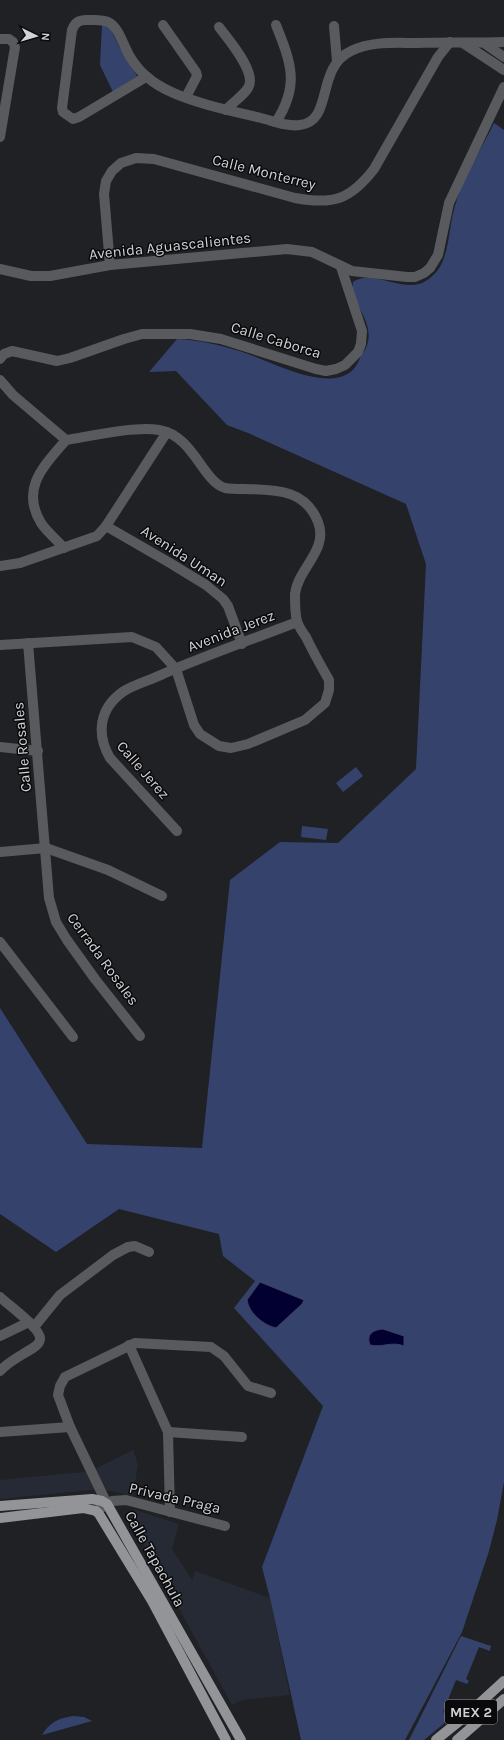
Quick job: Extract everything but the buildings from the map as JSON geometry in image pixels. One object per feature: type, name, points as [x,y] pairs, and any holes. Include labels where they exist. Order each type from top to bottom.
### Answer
[{"type":"main road","points":[[0,1506],[92,1499],[102,1501],[107,1504]]},
{"type":"main road","name":"Calle Tapachula","points":[[107,1504],[241,1740]]},
{"type":"main road","points":[[0,1518],[83,1508],[96,1511]]},
{"type":"main road","name":"Calle Tapachula","points":[[96,1511],[152,1601],[226,1740]]},
{"type":"main road","name":"MEX 2","points":[[436,1740],[480,1704],[504,1681]]},
{"type":"main road","name":"MEX 2","points":[[458,1740],[504,1699]]},
{"type":"street","points":[[146,76],[79,117],[73,119],[63,112],[62,108],[72,30],[74,24],[81,20],[100,20],[108,22],[114,26],[131,59],[146,76],[167,90],[226,110],[292,125],[307,124],[317,116],[322,107],[328,77],[337,61],[351,51],[379,43],[504,42]]},
{"type":"street","points":[[163,25],[196,72],[197,76],[186,97]]},
{"type":"street","points":[[276,26],[286,52],[291,71],[288,99],[276,122]]},
{"type":"street","points":[[334,26],[337,61]]},
{"type":"street","points":[[219,27],[245,62],[251,80],[248,88],[226,110]]},
{"type":"street","points":[[0,39],[9,39],[13,42],[15,47],[1,131]]},
{"type":"street","name":"Calle Monterrey","points":[[110,265],[104,194],[106,181],[112,171],[121,163],[136,158],[154,159],[295,198],[313,201],[332,201],[341,198],[363,183],[374,169],[438,58],[450,42]]},
{"type":"street","points":[[463,42],[504,70]]},
{"type":"street","points":[[484,43],[504,57]]},
{"type":"street","points":[[341,267],[369,274],[408,277],[415,276],[430,268],[438,255],[449,203],[504,87]]},
{"type":"street","points":[[492,114],[504,100]]},
{"type":"street","name":"Avenida Aguascalientes","points":[[0,269],[31,276],[50,276],[110,265],[286,249],[312,252],[341,267]]},
{"type":"street","name":"Calle Caborca","points":[[2,353],[22,353],[57,361],[142,334],[190,334],[221,339],[316,369],[326,371],[336,369],[353,359],[358,352],[362,338],[341,267]]},
{"type":"street","points":[[0,380],[13,395],[66,440]]},
{"type":"street","points":[[0,645],[132,637],[156,647],[176,669],[194,725],[200,734],[220,746],[231,748],[248,744],[305,720],[325,703],[329,690],[329,680],[297,622],[296,594],[298,582],[319,544],[320,534],[318,522],[313,512],[304,502],[292,494],[279,490],[225,488],[215,481],[189,448],[175,436],[159,430],[139,430],[66,440],[37,478],[33,488],[32,498],[34,510],[42,524],[64,548]]},
{"type":"street","points":[[0,566],[20,563],[97,536],[106,526],[167,432]]},
{"type":"street","name":"Avenida Uman","points":[[106,526],[206,585],[224,599],[242,644]]},
{"type":"street","name":"Avenida Jerez","points":[[176,669],[297,622]]},
{"type":"street","name":"Calle Rosales","points":[[28,643],[46,848]]},
{"type":"street","name":"Calle Jerez","points":[[176,669],[124,691],[114,700],[101,723],[101,737],[104,748],[110,758],[178,831]]},
{"type":"street","points":[[0,747],[38,751]]},
{"type":"street","points":[[1,854],[46,848],[108,870],[162,896]]},
{"type":"street","name":"Cerrada Rosales","points":[[46,848],[49,898],[56,922],[95,979],[140,1036]]},
{"type":"street","points":[[0,942],[73,1037]]},
{"type":"street","points":[[0,1336],[31,1324],[60,1294],[113,1255],[128,1247],[135,1246],[149,1252]]},
{"type":"street","points":[[0,1371],[14,1359],[39,1343],[40,1338],[39,1333],[31,1324],[2,1301]]},
{"type":"street","points":[[170,1512],[168,1432],[129,1345],[144,1343],[211,1347],[224,1356],[248,1386],[271,1394]]},
{"type":"street","name":"Calle Tapachula","points":[[107,1504],[70,1427],[58,1395],[60,1386],[66,1378],[129,1345]]},
{"type":"street","points":[[0,1432],[70,1427]]},
{"type":"street","points":[[168,1432],[242,1438]]},
{"type":"street","name":"Privada Praga","points":[[96,1511],[107,1504],[118,1500],[126,1500],[225,1526]]},
{"type":"shaded area","points":[[102,25],[111,30],[139,79],[114,94],[100,65]]},
{"type":"shaded area","points":[[494,123],[504,130],[504,1482],[497,1520],[489,1551],[462,1632],[405,1740],[301,1740],[262,1567],[323,1406],[234,1308],[255,1281],[223,1256],[219,1234],[119,1209],[56,1252],[0,1214],[0,1008],[87,1144],[202,1148],[230,880],[280,842],[338,843],[416,769],[426,564],[406,504],[227,425],[176,371],[149,372],[177,339],[204,342],[231,348],[298,373],[313,377],[339,377],[349,373],[356,366],[365,349],[369,334],[365,318],[355,297],[353,282],[368,278],[411,285],[419,284],[432,277],[441,265],[444,258],[458,195],[467,174]]},
{"type":"shaded area","points":[[356,767],[363,776],[343,792],[336,783]]},
{"type":"shaded area","points":[[302,826],[328,829],[326,840],[301,837]]},
{"type":"shaded area","points":[[260,1282],[304,1300],[302,1304],[276,1328],[257,1318],[248,1305],[247,1300]]},
{"type":"shaded area","points":[[383,1329],[404,1336],[404,1346],[395,1344],[379,1346],[370,1345],[369,1338],[371,1333],[376,1330]]},
{"type":"shaded area","points":[[133,1450],[138,1464],[133,1496],[112,1491],[91,1490],[0,1499],[0,1480],[84,1472],[97,1468]]},
{"type":"shaded area","points":[[135,1510],[179,1524],[172,1549],[192,1580],[195,1571],[270,1598],[290,1695],[242,1700],[232,1705],[127,1514]]},
{"type":"shaded area","points":[[461,1636],[491,1646],[490,1651],[479,1647],[466,1679],[469,1681],[467,1684],[456,1680],[443,1712],[453,1716],[424,1740],[409,1740]]},
{"type":"shaded area","points":[[73,1716],[84,1717],[92,1721],[42,1735],[54,1722]]}]
